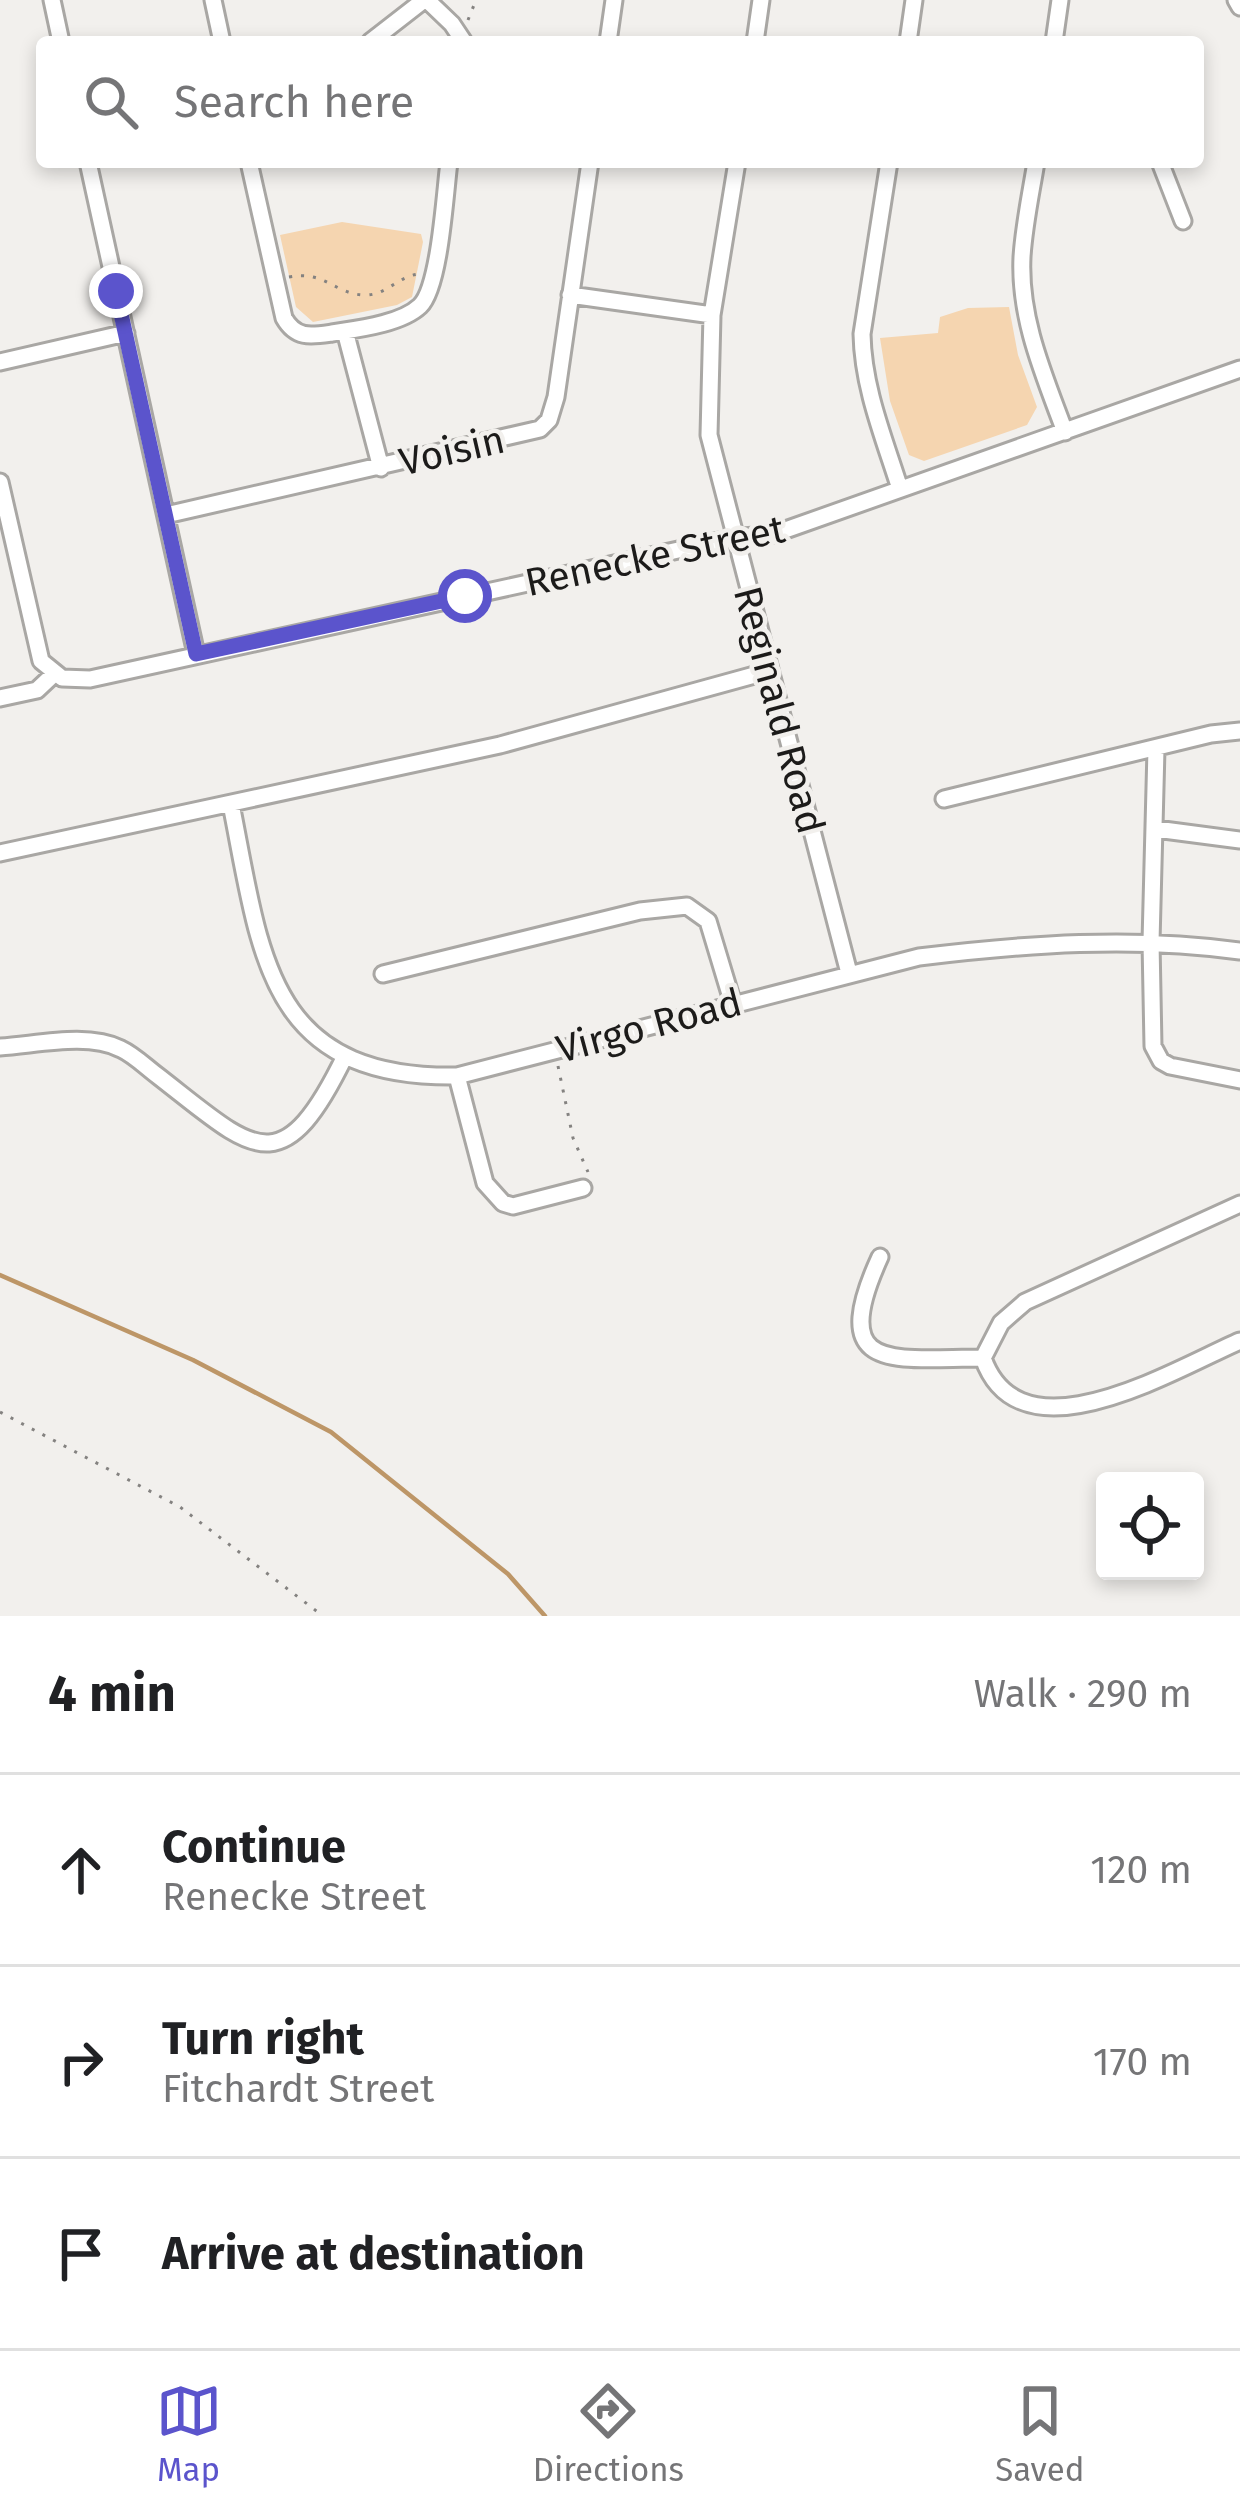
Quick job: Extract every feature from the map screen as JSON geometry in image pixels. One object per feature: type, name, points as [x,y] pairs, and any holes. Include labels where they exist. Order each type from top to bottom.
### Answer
[{"type":"street","points":[[52,0],[60,36]]},
{"type":"street","points":[[213,0],[221,36]]},
{"type":"street","points":[[378,36],[426,0],[463,34]]},
{"type":"street","points":[[609,36],[614,0]]},
{"type":"street","points":[[756,36],[761,0]]},
{"type":"street","points":[[909,36],[914,0]]},
{"type":"street","points":[[1055,36],[1060,0]]},
{"type":"street","points":[[89,168],[196,654]]},
{"type":"street","points":[[249,168],[284,318],[293,332],[310,336],[346,331],[416,310],[425,302],[448,168]]},
{"type":"street","name":"Voisin","points":[[166,515],[540,429],[556,397],[589,168]]},
{"type":"street","name":"Reginald Road","points":[[736,168],[712,315],[709,435],[849,973]]},
{"type":"street","points":[[888,168],[862,356],[901,489]]},
{"type":"street","points":[[1035,168],[1022,256],[1023,291],[1029,332],[1065,432]]},
{"type":"street","points":[[1162,168],[1183,221]]},
{"type":"street","points":[[570,295],[712,315]]},
{"type":"street","points":[[346,331],[381,468]]},
{"type":"street","points":[[0,362],[125,334]]},
{"type":"street","name":"Renecke Street","points":[[0,698],[37,690],[54,674],[90,679],[733,538],[774,534],[1240,369]]},
{"type":"street","points":[[0,482],[41,661],[54,674]]},
{"type":"street","points":[[0,853],[500,745],[770,671]]},
{"type":"street","points":[[944,799],[1240,731]]},
{"type":"street","points":[[1156,749],[1151,1037],[1156,1055],[1170,1066],[1240,1080]]},
{"type":"street","name":"Virgo Road","points":[[231,804],[268,969],[300,1022],[346,1056],[401,1074],[457,1076],[849,973],[982,948],[1151,941],[1240,951]]},
{"type":"street","points":[[1156,829],[1240,840]]},
{"type":"street","points":[[383,974],[640,911],[687,906],[709,921],[733,1004]]},
{"type":"street","points":[[0,1047],[95,1042],[119,1048],[232,1135],[259,1142],[289,1138],[309,1120],[346,1056]]},
{"type":"street","points":[[457,1076],[485,1183],[494,1196],[513,1206],[583,1188]]},
{"type":"street","points":[[1240,1204],[1025,1303],[1001,1323],[983,1358],[992,1381],[1010,1397],[1045,1406],[1079,1406],[1240,1341]]},
{"type":"street","points":[[880,1257],[860,1319],[870,1349],[887,1358],[983,1358]]},
{"type":"path","points":[[463,34],[476,0]]},
{"type":"path","points":[[274,280],[313,275],[362,295],[390,288],[410,275],[432,276]]},
{"type":"path","points":[[558,1051],[573,1138],[590,1178],[583,1188]]},
{"type":"path","points":[[0,1412],[180,1508],[323,1616]]},
{"type":"shaded area","points":[[342,222],[421,234],[412,297],[397,305],[313,322],[296,307],[280,235]]},
{"type":"shaded area","points":[[1009,307],[1018,355],[1037,407],[1027,425],[924,461],[909,455],[890,401],[880,338],[938,333],[940,317],[968,308]]},
{"type":"waterway","points":[[0,1275],[193,1360],[331,1432],[508,1574],[545,1616]]},
{"type":"route","points":[[116,291],[196,654],[465,596]]}]
